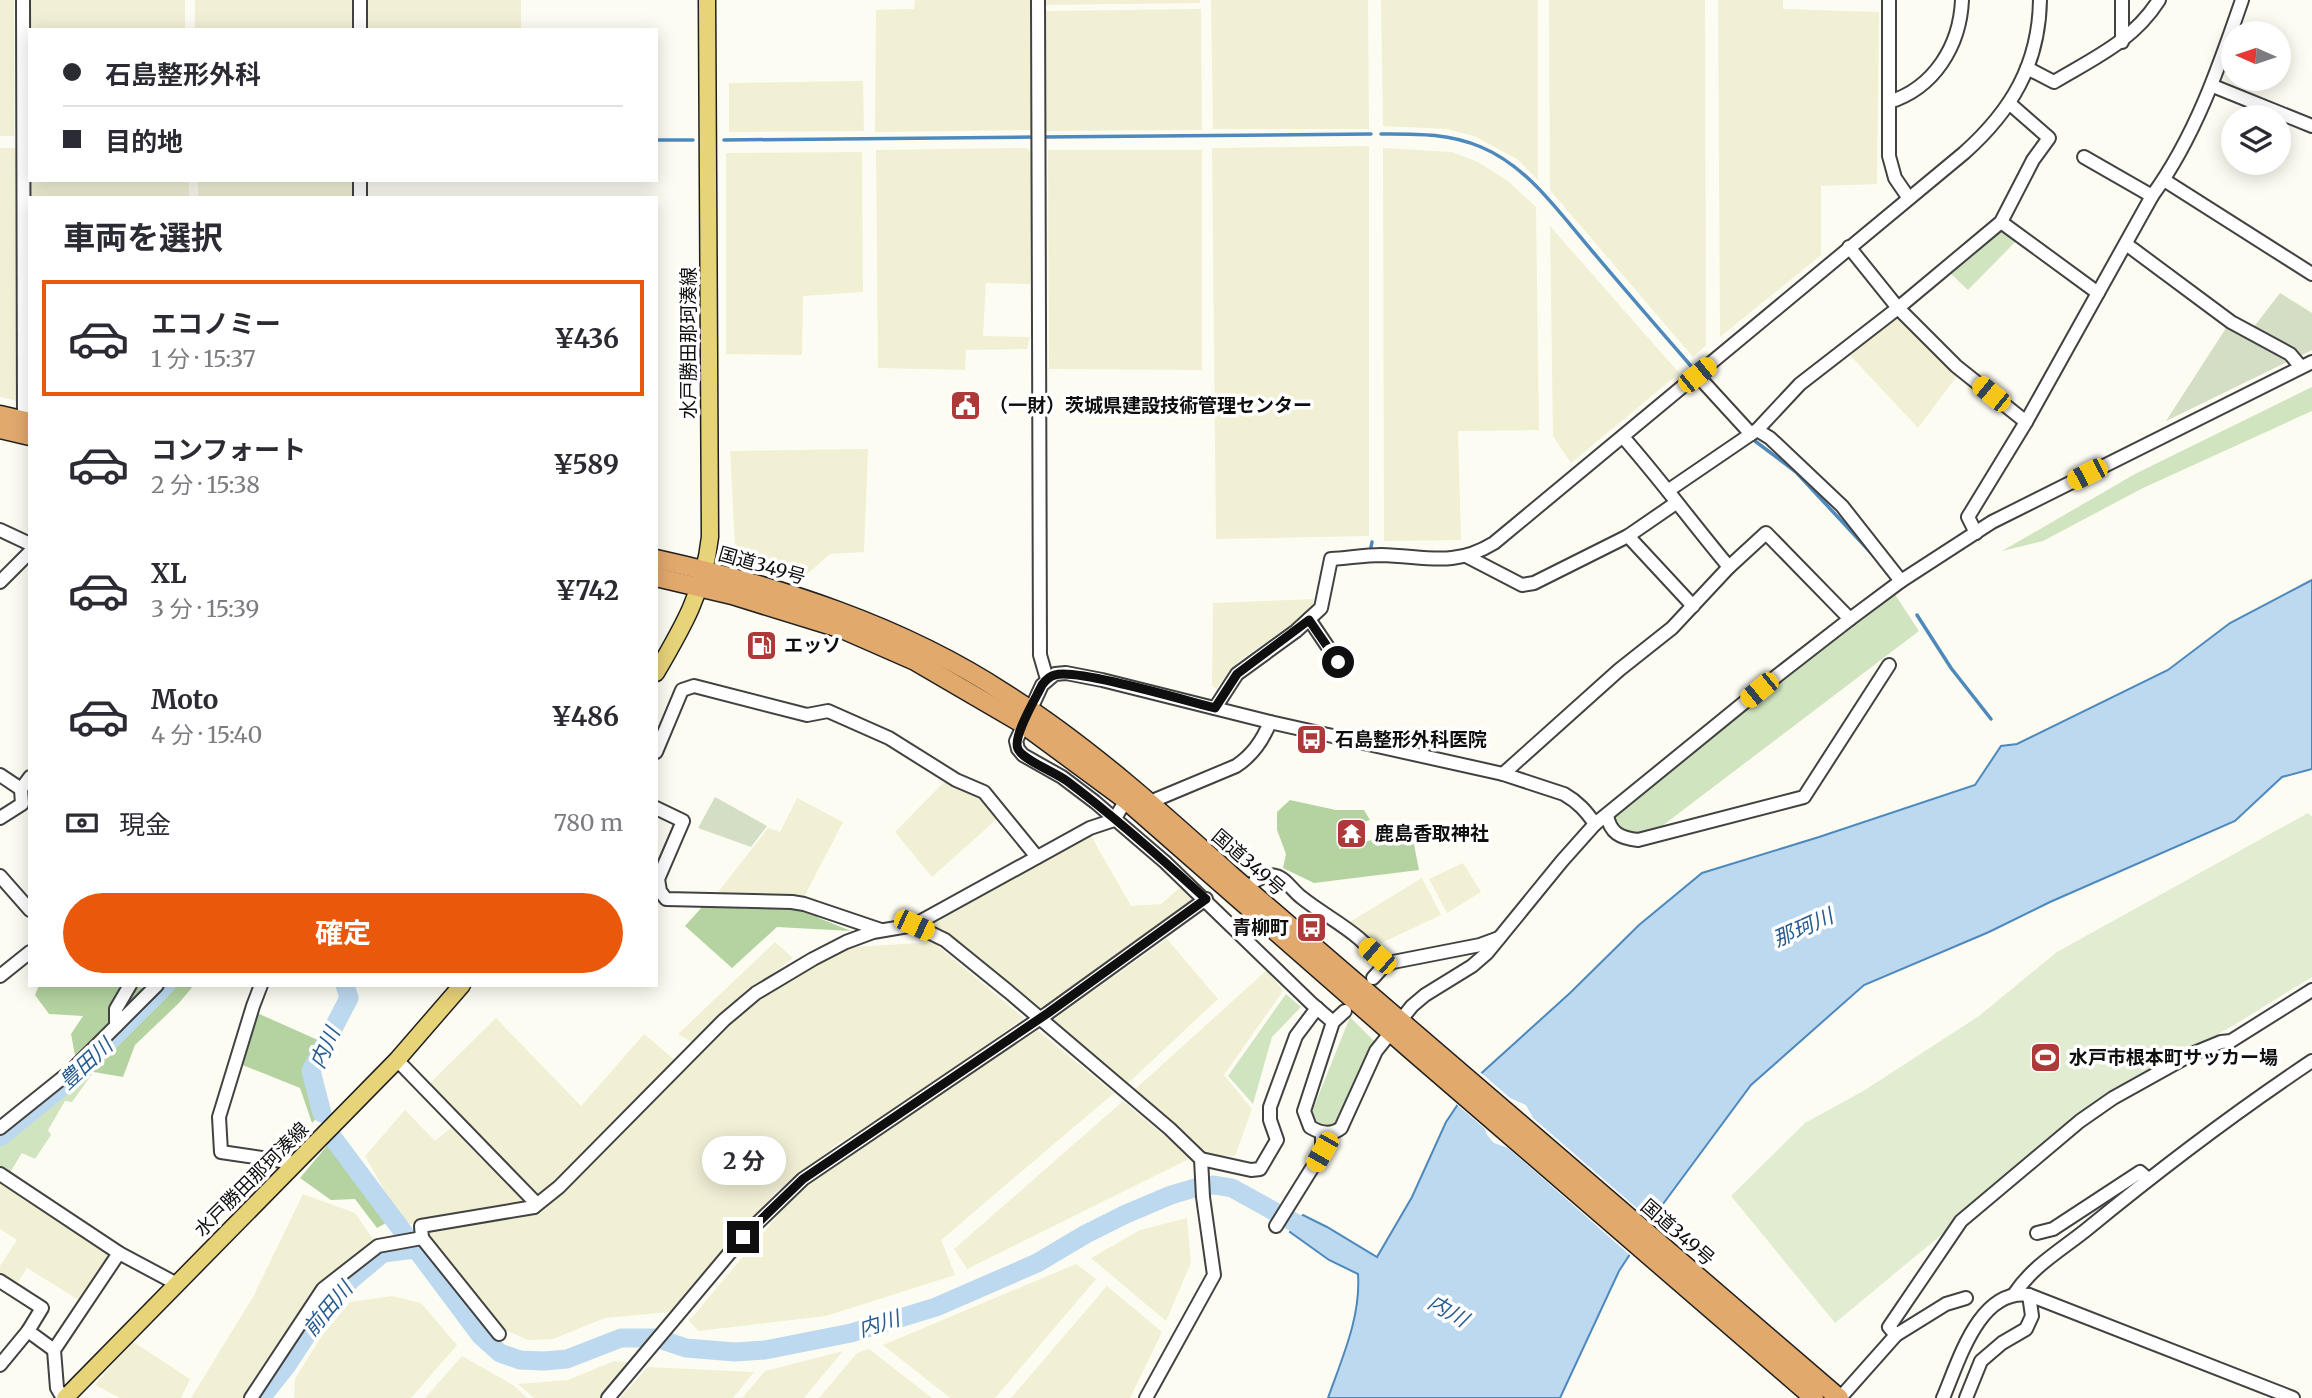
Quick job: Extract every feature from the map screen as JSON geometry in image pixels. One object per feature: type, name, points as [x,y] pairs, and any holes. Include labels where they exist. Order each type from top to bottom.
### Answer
[{"type":"highway","points":[[0,415],[28,426]]},
{"type":"highway","points":[[0,429],[28,426]]},
{"type":"highway","name":"国道349号","points":[[658,560],[882,645],[1027,717],[1150,802],[1397,1027],[1814,1398]]},
{"type":"highway","name":"国道349号","points":[[658,577],[703,579]]},
{"type":"highway","name":"国道349号","points":[[1027,717],[1397,1027]]},
{"type":"highway","name":"国道349号","points":[[1415,1043],[1839,1398]]},
{"type":"main road","name":"水戸勝田那珂湊線","points":[[658,666],[664,646],[691,613],[703,579],[711,527],[708,0]]},
{"type":"main road","name":"水戸勝田那珂湊線","points":[[64,1398],[397,1060],[460,987]]},
{"type":"street","points":[[23,0],[28,426]]},
{"type":"street","points":[[360,0],[360,28]]},
{"type":"street","points":[[1038,0],[1040,655],[1047,679]]},
{"type":"street","points":[[1889,0],[1889,156],[1895,178],[1909,197]]},
{"type":"street","points":[[1889,102],[1917,89],[1940,67],[1958,33],[1962,0]]},
{"type":"street","points":[[1215,708],[1237,674],[1321,608],[1331,559],[1379,555],[1454,559],[1468,557],[1494,543],[1989,131],[2009,103],[2028,68],[2036,41],[2040,0]]},
{"type":"street","points":[[2122,0],[2122,42]]},
{"type":"street","points":[[2028,68],[2054,82],[2122,42],[2150,13],[2158,0]]},
{"type":"street","points":[[1976,533],[1968,517],[2026,422],[2152,196],[2164,180],[2213,86],[2242,0]]},
{"type":"street","points":[[2213,86],[2312,126]]},
{"type":"street","points":[[1669,491],[1754,432],[1800,384],[1898,308],[2001,222],[2032,160],[2049,138],[2009,103]]},
{"type":"street","points":[[2084,157],[2152,196]]},
{"type":"street","points":[[2164,180],[2312,274]]},
{"type":"street","points":[[2001,222],[2098,293]]},
{"type":"street","points":[[1345,1011],[1333,1022],[1304,1111],[1310,1127],[1322,1133],[1334,1133],[1341,1128],[1376,1051],[1418,1000],[1472,966],[1487,953],[1595,824],[1850,619],[1901,581],[1992,522],[2306,365],[2231,322],[2126,244]]},
{"type":"street","points":[[1849,247],[1898,308],[1956,366],[2026,422]]},
{"type":"street","points":[[1697,375],[1754,432],[1770,438],[1842,506],[1901,581]]},
{"type":"street","points":[[1623,437],[1729,566]]},
{"type":"street","points":[[1468,557],[1522,585],[1534,583],[1628,536],[1676,503]]},
{"type":"street","points":[[0,530],[28,543]]},
{"type":"street","points":[[1503,774],[1619,670],[1672,628],[1729,566],[1766,533],[1850,619]]},
{"type":"street","points":[[1628,536],[1693,606]]},
{"type":"street","points":[[0,582],[28,554]]},
{"type":"street","points":[[1309,620],[1338,662]]},
{"type":"street","points":[[1607,815],[1615,834],[1622,838],[1638,840],[1804,797],[1888,665]]},
{"type":"street","points":[[1333,1022],[1165,862],[1062,777],[1023,755],[1016,741],[1047,679],[1055,674],[1079,675],[1270,722],[1503,774],[1573,799],[1595,824]]},
{"type":"street","points":[[658,747],[682,690],[694,686],[807,715],[828,711],[889,738],[956,780],[984,792],[1037,858]]},
{"type":"street","points":[[1150,802],[1249,758],[1258,747],[1270,722]]},
{"type":"street","points":[[0,775],[21,789]]},
{"type":"street","points":[[0,818],[22,804],[21,789],[28,780]]},
{"type":"street","points":[[499,1334],[419,1239],[421,1226],[534,1207],[567,1179],[724,1020],[756,993],[846,942],[873,932],[914,925],[1090,828],[1114,820],[1126,800]]},
{"type":"street","points":[[658,809],[683,821],[659,879],[660,891],[666,899],[804,904],[885,931]]},
{"type":"street","points":[[1255,881],[1265,875],[1278,876],[1302,898],[1341,924],[1377,956],[1383,967]]},
{"type":"street","points":[[3,884],[28,908]]},
{"type":"street","points":[[608,1398],[743,1237],[803,1179],[1040,1018],[1206,899]]},
{"type":"street","points":[[914,925],[944,940],[1040,1018],[1170,1129],[1201,1159],[1251,1170],[1260,1169],[1277,1140],[1270,1120],[1270,1107],[1296,1037],[1317,1008]]},
{"type":"street","points":[[1373,978],[1383,967],[1405,958],[1480,945],[1499,938]]},
{"type":"street","points":[[0,976],[28,954]]},
{"type":"street","points":[[116,1026],[116,1009],[129,987]]},
{"type":"street","points":[[0,1128],[71,1071],[155,987]]},
{"type":"street","points":[[260,987],[219,1117],[221,1152],[296,1163]]},
{"type":"street","points":[[1896,1335],[1889,1327],[1961,1221],[2080,1121],[2113,1098],[2192,1054],[2221,1042],[2231,1041],[2312,990]]},
{"type":"street","points":[[397,1060],[534,1201],[534,1207]]},
{"type":"street","points":[[1944,1398],[1969,1336],[1980,1318],[1993,1306],[2015,1293],[2033,1269],[2061,1250],[2204,1136],[2312,1060]]},
{"type":"street","points":[[1276,1226],[1322,1152],[1322,1133]]},
{"type":"street","points":[[1146,1398],[1214,1275],[1203,1197],[1201,1159]]},
{"type":"street","points":[[2037,1233],[2053,1229],[2140,1172],[2148,1179]]},
{"type":"street","points":[[0,1174],[119,1253],[177,1284]]},
{"type":"street","points":[[251,1398],[323,1289],[378,1246],[419,1239]]},
{"type":"street","points":[[64,1398],[57,1388],[54,1350],[119,1253]]},
{"type":"street","points":[[0,1281],[42,1308],[28,1331],[0,1365]]},
{"type":"street","points":[[2015,1293],[2029,1295],[2293,1398]]},
{"type":"street","points":[[1966,1398],[1981,1361],[2002,1343],[2026,1329],[2032,1316],[2029,1295]]},
{"type":"street","points":[[1839,1398],[1896,1335],[1946,1304],[1966,1298]]},
{"type":"street","points":[[28,1331],[54,1350]]},
{"type":"green space","points":[[0,0],[14,0],[14,136],[0,136]]},
{"type":"green space","points":[[30,0],[185,0],[185,28],[30,28]]},
{"type":"green space","points":[[195,0],[353,0],[353,28],[195,28]]},
{"type":"green space","points":[[366,0],[521,0],[521,28],[366,28]]},
{"type":"green space","points":[[915,0],[1030,0],[1031,130],[875,132],[876,10],[914,9]]},
{"type":"green space","points":[[1045,0],[1200,0],[1200,3],[1045,5]]},
{"type":"green space","points":[[1211,0],[1368,0],[1369,129],[1213,129]]},
{"type":"green space","points":[[1381,0],[1538,0],[1538,180],[1517,159],[1474,136],[1446,129],[1383,126]]},
{"type":"green space","points":[[1549,0],[1705,0],[1706,345],[1693,357],[1550,190]]},
{"type":"green space","points":[[1718,0],[1783,0],[1783,9],[1879,12],[1877,184],[1821,186],[1821,255],[1720,337]]},
{"type":"green space","points":[[1201,9],[1202,130],[1046,131],[1044,11]]},
{"type":"green space","points":[[863,81],[864,131],[729,132],[729,83]]},
{"type":"green space","points":[[1369,146],[1369,536],[1216,539],[1212,148]]},
{"type":"green space","points":[[0,148],[19,148],[17,401],[0,397]]},
{"type":"green space","points":[[1026,148],[1032,152],[1030,284],[986,283],[983,336],[1030,337],[1027,349],[966,350],[965,370],[878,368],[876,150]]},
{"type":"green space","points":[[1383,148],[1452,152],[1478,162],[1508,181],[1536,207],[1539,430],[1458,431],[1461,540],[1384,541]]},
{"type":"green space","points":[[1048,150],[1202,150],[1202,370],[1049,369]]},
{"type":"green space","points":[[862,152],[863,292],[803,296],[802,355],[726,354],[726,153]]},
{"type":"green space","points":[[30,182],[189,182],[189,196],[30,196]]},
{"type":"green space","points":[[198,182],[355,182],[355,196],[198,196]]},
{"type":"green space","points":[[1550,226],[1679,373],[1571,463],[1553,436]]},
{"type":"green space","points":[[2001,227],[2019,238],[1968,290],[1948,271]]},
{"type":"green space","points":[[2280,293],[2312,313],[2312,350],[2300,356],[2253,328]]},
{"type":"green space","points":[[1897,313],[1959,373],[1918,428],[1848,353]]},
{"type":"green space","points":[[2228,325],[2287,362],[2166,421]]},
{"type":"green space","points":[[2312,387],[2312,411],[2143,488],[2043,541],[2002,551],[2135,474]]},
{"type":"green space","points":[[868,449],[864,552],[830,554],[805,576],[751,564],[735,544],[730,451]]},
{"type":"green space","points":[[1894,593],[1919,631],[1658,829],[1627,835],[1611,816]]},
{"type":"green space","points":[[1314,599],[1313,604],[1300,618],[1238,662],[1216,689],[1212,686],[1213,603]]},
{"type":"green space","points":[[946,780],[979,795],[1000,816],[932,877],[895,832]]},
{"type":"green space","points":[[715,797],[767,826],[751,847],[698,828]]},
{"type":"green space","points":[[797,798],[843,822],[804,897],[715,896],[768,828],[780,832]]},
{"type":"green space","points":[[1290,800],[1336,810],[1364,810],[1370,820],[1340,828],[1339,849],[1411,829],[1419,870],[1314,883],[1283,868],[1286,854],[1277,830],[1277,812]]},
{"type":"green space","name":"水戸市根本町サッカー場","points":[[2308,813],[2312,817],[2312,977],[2234,1025],[2110,1095],[1835,1323],[1731,1196],[1805,1123],[1865,1090],[1979,1016],[2057,952]]},
{"type":"green space","points":[[1090,834],[1131,906],[1161,904],[1179,888],[1197,898],[1041,1011],[933,924]]},
{"type":"green space","points":[[1463,863],[1481,892],[1447,913],[1429,879]]},
{"type":"green space","points":[[1422,878],[1441,915],[1375,946],[1348,923]]},
{"type":"green space","points":[[703,906],[806,908],[819,918],[851,931],[777,927],[732,968],[685,926]]},
{"type":"green space","points":[[1167,939],[1218,999],[1125,1086],[1051,1021]]},
{"type":"green space","points":[[775,942],[793,958],[733,1003],[693,1043],[678,1034]]},
{"type":"green space","points":[[933,942],[1024,1018],[926,1089],[836,1145],[776,1192],[669,1312],[605,1318],[553,1339],[528,1340],[505,1330],[426,1231],[519,1218],[545,1207],[576,1181],[712,1038],[759,997],[841,948]]},
{"type":"green space","points":[[1268,969],[1283,991],[1224,1075],[1252,1109],[1235,1156],[1205,1155],[1132,1092]]},
{"type":"green space","points":[[38,987],[141,987],[145,993],[76,1061],[71,1034],[83,1016],[49,1014],[35,995]]},
{"type":"green space","points":[[170,987],[192,987],[135,1045],[123,1077],[88,1071]]},
{"type":"green space","points":[[1286,994],[1301,1007],[1272,1037],[1253,1104],[1228,1076]]},
{"type":"green space","points":[[255,1012],[320,1041],[308,1072],[319,1116],[312,1123],[300,1088],[240,1064]]},
{"type":"green space","points":[[1350,1017],[1376,1043],[1342,1119],[1333,1127],[1314,1124],[1311,1114]]},
{"type":"green space","points":[[496,1018],[581,1106],[644,1034],[676,1061],[538,1198],[427,1086]]},
{"type":"green space","points":[[1037,1030],[1114,1093],[941,1240],[955,1275],[826,1316],[699,1331],[689,1321],[799,1190]]},
{"type":"green space","points":[[85,1073],[92,1074],[72,1102],[65,1101],[48,1130],[51,1135],[35,1159],[22,1153],[9,1174],[0,1167],[0,1141],[6,1134]]},
{"type":"green space","points":[[1123,1101],[1191,1158],[967,1269],[954,1249]]},
{"type":"green space","points":[[405,1110],[435,1141],[454,1125],[528,1204],[404,1225],[365,1156]]},
{"type":"green space","points":[[331,1141],[388,1222],[377,1228],[355,1199],[331,1200],[300,1178]]},
{"type":"green space","points":[[0,1176],[114,1255],[82,1302],[27,1268],[15,1287],[0,1277],[0,1266],[17,1240],[0,1229]]},
{"type":"green space","points":[[303,1194],[355,1213],[375,1242],[323,1289],[251,1398],[191,1398],[253,1297]]},
{"type":"green space","points":[[1187,1218],[1191,1263],[1166,1321],[1091,1258],[1140,1230]]},
{"type":"green space","points":[[1076,1264],[1096,1279],[995,1398],[950,1398],[883,1345]]},
{"type":"green space","points":[[1107,1286],[1162,1332],[1130,1398],[1011,1398]]},
{"type":"green space","points":[[392,1296],[421,1303],[457,1345],[411,1398],[294,1398],[295,1379],[321,1337],[350,1302]]},
{"type":"green space","points":[[132,1341],[190,1379],[181,1398],[120,1398],[95,1385]]},
{"type":"green space","points":[[869,1349],[932,1398],[819,1398],[857,1353]]},
{"type":"green space","points":[[843,1351],[804,1398],[742,1398],[765,1371]]},
{"type":"green space","points":[[462,1356],[513,1385],[527,1398],[425,1398]]},
{"type":"green space","points":[[614,1361],[629,1362],[600,1398],[534,1398],[518,1384],[568,1380]]},
{"type":"green space","points":[[648,1367],[754,1372],[733,1398],[620,1398]]},
{"type":"water","name":"那珂川","points":[[2312,580],[2312,769],[2282,777],[2235,821],[1864,985],[1751,1085],[1663,1204],[1619,1271],[1560,1398],[1328,1398],[1354,1322],[1358,1274],[1329,1260],[1290,1232],[1303,1215],[1377,1257],[1412,1197],[1446,1122],[1475,1079],[1570,993],[1639,925],[1702,873],[1975,785],[2001,746],[2017,744],[2168,670],[2230,623]]},
{"type":"pier","points":[[1479,1071],[1510,1098],[1526,1105],[1533,1118],[1654,1223],[1632,1257],[1508,1148],[1494,1143],[1485,1129],[1455,1103]]},
{"type":"waterway","points":[[1042,137],[1371,134]]},
{"type":"waterway","points":[[1381,134],[1432,135],[1469,142],[1514,166],[1556,207],[1691,366]]},
{"type":"waterway","points":[[724,140],[1034,137]]},
{"type":"waterway","points":[[658,140],[693,140]]},
{"type":"waterway","points":[[1755,441],[1796,472],[1874,556]]},
{"type":"waterway","points":[[1370,552],[1372,542]]},
{"type":"waterway","points":[[1917,615],[1951,668],[1991,719]]},
{"type":"waterway","points":[[1237,667],[1253,655]]},
{"type":"waterway","points":[[1217,694],[1231,673]]},
{"type":"waterway","name":"豊田川","points":[[0,1137],[74,1077],[164,987]]},
{"type":"waterway","name":"内川","points":[[322,1113],[311,1071],[349,998],[346,987]]},
{"type":"waterway","name":"内川","points":[[333,1138],[481,1336],[500,1353],[520,1360],[567,1359],[621,1338],[656,1338],[686,1348],[735,1352],[765,1350],[851,1333],[936,1307],[1037,1263],[1126,1214],[1198,1187],[1214,1185],[1232,1188],[1299,1225]]},
{"type":"waterway","name":"前田川","points":[[261,1398],[287,1365],[327,1304],[352,1279],[383,1253],[415,1249]]},
{"type":"place","name":"（一財）茨城県建設技術管理センター","points":[[966,405]]},
{"type":"place","name":"エッソ","points":[[761,645]]},
{"type":"place","name":"石島整形外科医院","points":[[1312,739]]},
{"type":"place","name":"鹿島香取神社","points":[[1352,833]]},
{"type":"place","name":"青柳町","points":[[1312,927]]},
{"type":"place","name":"水戸市根本町サッカー場","points":[[2046,1057]]},
{"type":"route","points":[[743,1237],[803,1179],[1048,1013],[1206,899],[1095,802],[1062,777],[1023,755],[1018,749],[1016,741],[1019,733],[1047,679],[1055,674],[1079,675],[1215,708],[1237,674],[1309,620],[1338,662]]}]
